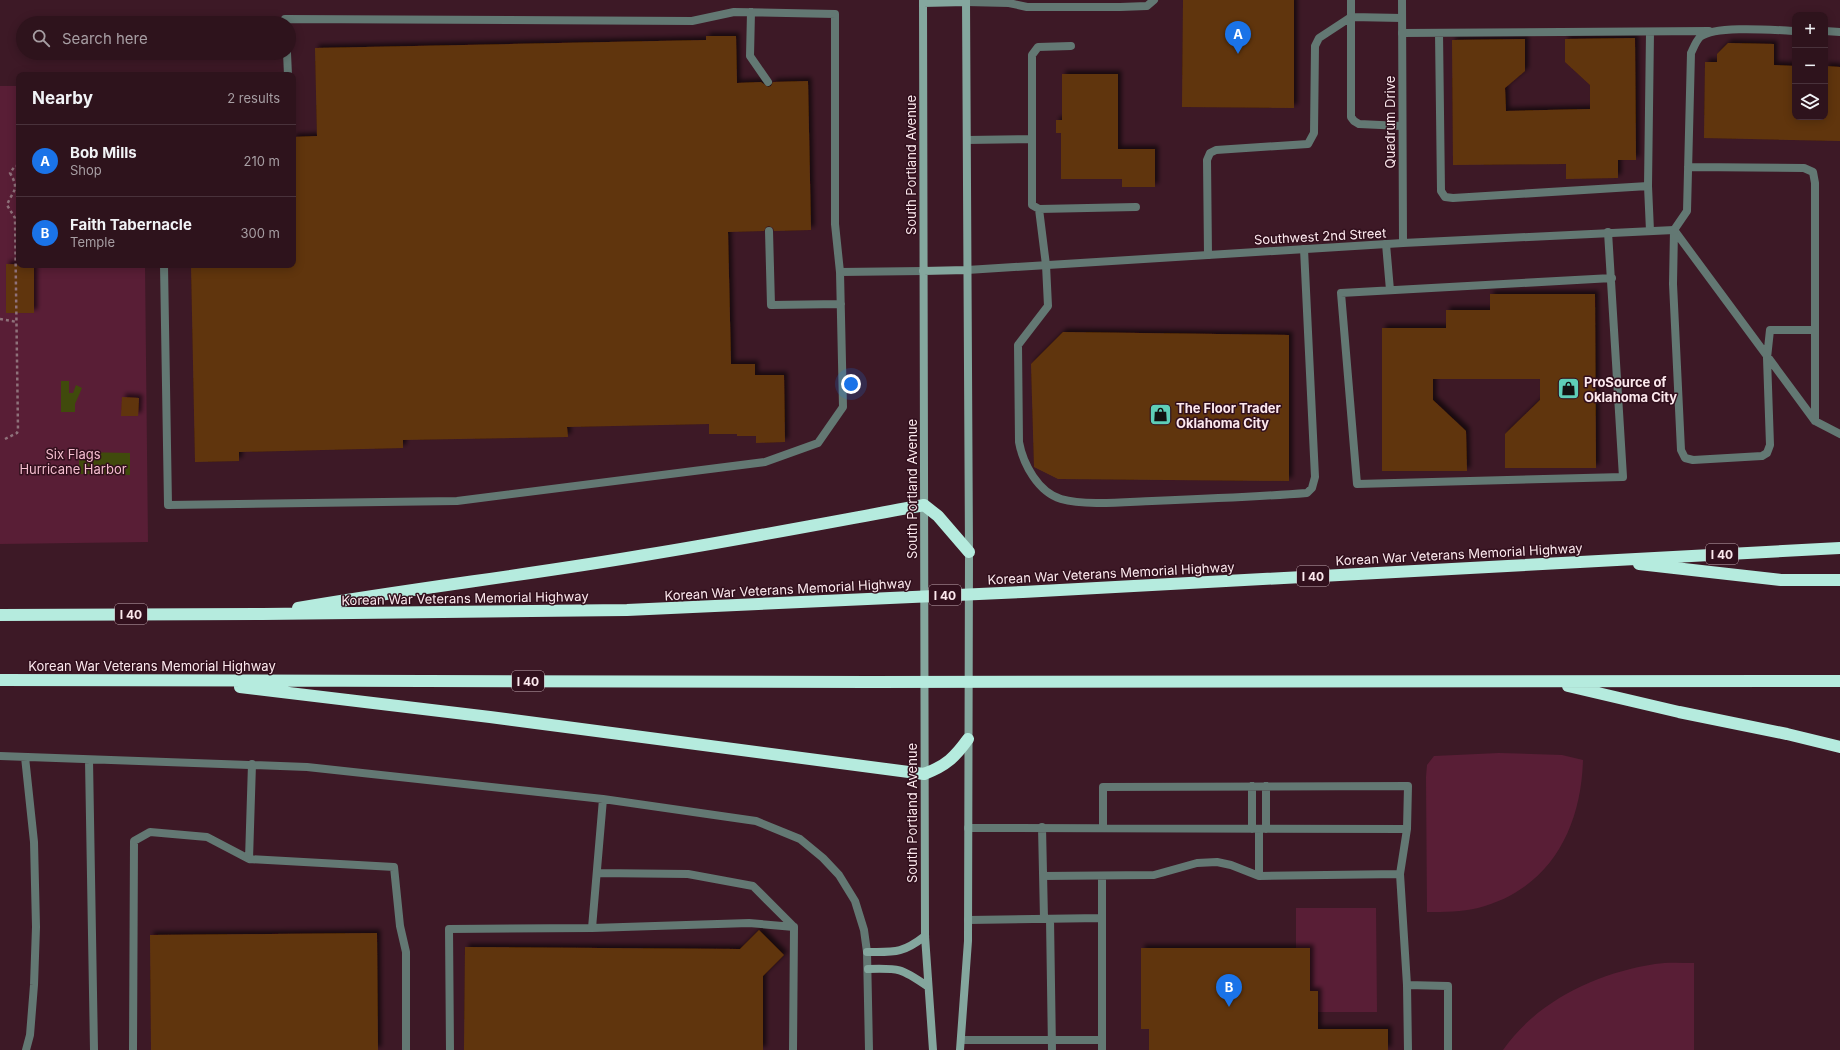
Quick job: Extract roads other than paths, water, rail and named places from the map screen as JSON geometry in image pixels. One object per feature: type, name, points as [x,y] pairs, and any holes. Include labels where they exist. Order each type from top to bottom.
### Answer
[{"type":"highway","points":[[263,614],[402,590],[518,575],[645,555],[924,505],[938,516],[969,552]]},
{"type":"highway","name":"Korean War Veterans Memorial Highway","points":[[0,614],[263,614],[628,610],[1023,592],[1840,548]]},
{"type":"highway","points":[[1604,560],[1782,580],[1840,580]]},
{"type":"highway","name":"Korean War Veterans Memorial Highway","points":[[0,680],[1840,682]]},
{"type":"highway","points":[[186,680],[482,716],[924,774],[939,768],[957,755],[968,739]]},
{"type":"highway","points":[[1550,682],[1679,712],[1780,732],[1840,747]]},
{"type":"main road","points":[[922,1],[966,1],[969,552],[968,920],[960,1050]]},
{"type":"main road","name":"South Portland Avenue","points":[[922,1],[924,936],[933,1050]]},
{"type":"main road","points":[[923,271],[967,270]]},
{"type":"main road","points":[[867,952],[899,952],[911,947],[924,936]]},
{"type":"main road","points":[[868,969],[895,968],[906,971],[927,986]]},
{"type":"street","points":[[966,1],[1147,6],[1154,0]]},
{"type":"street","points":[[1351,0],[1351,117],[1359,124],[1402,126]]},
{"type":"street","name":"Quadrum Drive","points":[[1402,0],[1403,243]]},
{"type":"street","points":[[164,268],[168,505],[457,500],[765,462],[818,443],[843,407],[840,272],[835,224],[835,14],[734,12],[692,21],[296,19]]},
{"type":"street","points":[[751,12],[750,56],[768,82]]},
{"type":"street","points":[[1208,255],[1207,160],[1210,153],[1216,150],[1308,144],[1314,133],[1315,46],[1319,38],[1351,18],[1402,18]]},
{"type":"street","points":[[1402,33],[1650,32],[1752,29],[1792,31]]},
{"type":"street","points":[[1710,31],[1699,38],[1691,54],[1687,211],[1674,230],[1673,284],[1681,450],[1685,458],[1694,460],[1762,456],[1767,453],[1770,445],[1767,358],[1770,330],[1815,330]]},
{"type":"street","points":[[1828,31],[1840,32]]},
{"type":"street","points":[[1650,32],[1648,186],[1650,231]]},
{"type":"street","points":[[1439,33],[1441,191],[1445,197],[1648,186]]},
{"type":"street","points":[[1071,46],[1038,47],[1032,55],[1032,206],[1039,209],[1136,207]]},
{"type":"street","points":[[287,60],[288,72]]},
{"type":"street","points":[[967,140],[1032,139]]},
{"type":"street","points":[[1688,167],[1804,168],[1813,172],[1815,183],[1814,421]]},
{"type":"street","points":[[1039,209],[1046,265],[1048,306],[1018,345],[1019,442],[1022,456],[1028,471],[1041,486],[1059,498],[1088,502],[1110,502],[1272,496],[1307,493],[1312,488],[1315,477],[1304,249]]},
{"type":"street","points":[[1674,230],[1814,421],[1840,434]]},
{"type":"street","name":"Southwest 2nd Street","points":[[967,270],[1403,243],[1674,230]]},
{"type":"street","points":[[769,231],[771,305],[841,304]]},
{"type":"street","points":[[1608,232],[1612,278],[1622,477],[1356,484],[1341,293],[1612,278]]},
{"type":"street","points":[[1386,244],[1390,290]]},
{"type":"street","points":[[840,272],[923,271]]},
{"type":"street","points":[[0,756],[307,767],[603,799],[756,820],[800,839],[839,875],[855,901],[864,930],[867,952],[869,1050]]},
{"type":"street","points":[[25,757],[34,842],[36,927],[34,985],[30,1035],[26,1050]]},
{"type":"street","points":[[89,760],[94,1050]]},
{"type":"street","points":[[249,859],[252,764]]},
{"type":"street","points":[[1252,786],[1259,829],[1259,876]]},
{"type":"street","points":[[1259,829],[1266,786]]},
{"type":"street","points":[[1103,828],[1103,787],[1408,786],[1407,830],[1400,874],[1407,985],[1408,1050]]},
{"type":"street","points":[[592,928],[603,799]]},
{"type":"street","points":[[1042,827],[1052,1050]]},
{"type":"street","points":[[968,828],[1042,827],[1407,830]]},
{"type":"street","points":[[133,1050],[134,841],[150,832],[207,837],[249,859],[394,867],[400,926],[406,952],[406,1050]]},
{"type":"street","points":[[1043,876],[1154,875],[1197,863],[1217,862],[1231,865],[1259,876],[1400,874]]},
{"type":"street","points":[[597,873],[688,874],[753,886],[794,927],[793,1050]]},
{"type":"street","points":[[1102,876],[1102,1050]]},
{"type":"street","points":[[968,920],[1102,918]]},
{"type":"street","points":[[450,1050],[449,929],[592,928],[749,923],[794,927]]},
{"type":"street","points":[[1407,985],[1448,986],[1448,1050]]},
{"type":"street","points":[[961,1040],[1102,1040]]},
{"type":"place","name":"Bob Mills","points":[[1238,54]]},
{"type":"place","name":"ProSource of Oklahoma City","points":[[1568,389]]},
{"type":"place","name":"The Floor Trader Oklahoma City","points":[[1161,415]]},
{"type":"place","name":"Faith Tabernacle","points":[[1229,1007]]},
{"type":"park label","name":"Six Flags Hurricane Harbor","points":[[73,462]]}]
